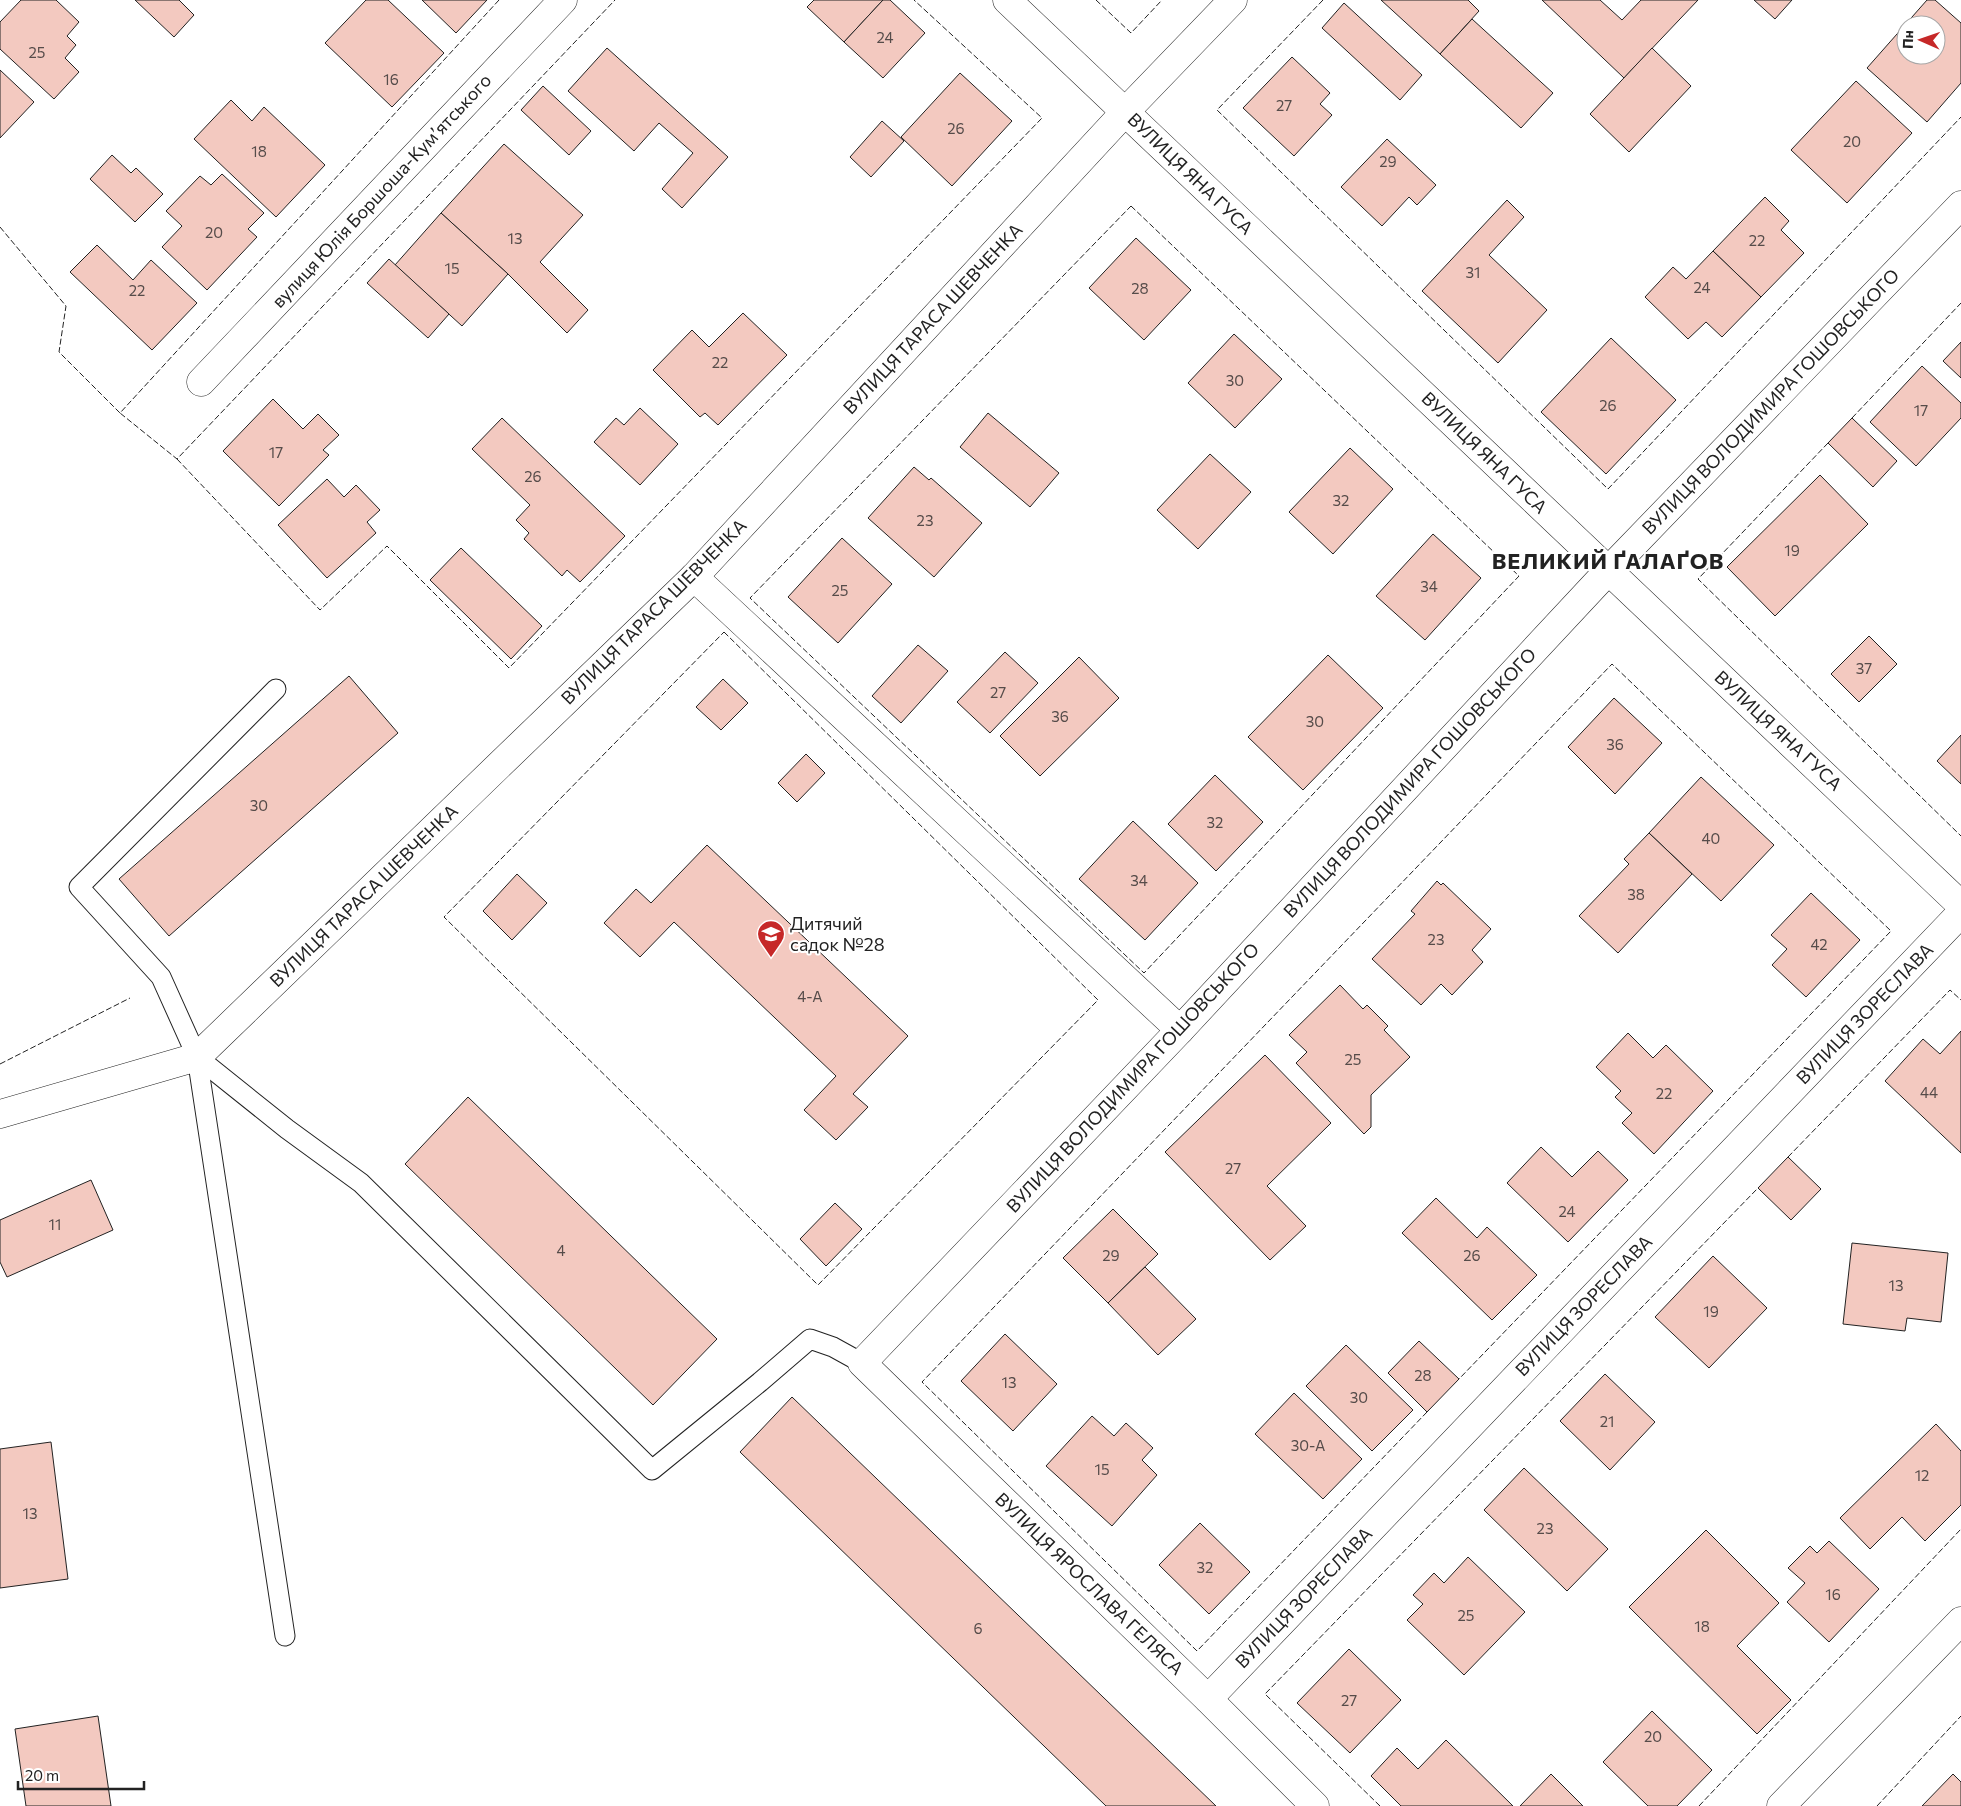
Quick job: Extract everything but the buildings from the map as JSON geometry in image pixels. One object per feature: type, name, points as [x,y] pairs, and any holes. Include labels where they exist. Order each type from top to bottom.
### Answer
[{"type":"street","name":"вулиця Юлія Боршоша-Кумʼятського","points":[[201,382],[563,0]]},
{"type":"street","name":"ВУЛИЦЯ ЯНА ГУСА","points":[[1006,0],[1961,905]]},
{"type":"street","name":"ВУЛИЦЯ ТАРАСА ШЕВЧЕНКА","points":[[0,1114],[197,1057],[694,577],[1125,112],[1232,0]]},
{"type":"street","name":"ВУЛИЦЯ ВОЛОДИМИРА ГОШОВСЬКОГО","points":[[862,1364],[1180,1030],[1608,571],[1961,205]]},
{"type":"street","points":[[694,577],[1180,1030]]},
{"type":"street","name":"ВУЛИЦЯ ЗОРЕСЛАВА","points":[[1208,1699],[1961,913]]},
{"type":"street","name":"ВУЛИЦЯ ЯРОСЛАВА ГЕЛЯСА","points":[[862,1364],[1208,1699],[1315,1806]]},
{"type":"street","points":[[1781,1806],[1961,1621]]},
{"type":"lane","points":[[276,689],[79,887],[161,977],[197,1057],[285,1636]]},
{"type":"lane","points":[[197,1057],[287,1129],[361,1183],[652,1470],[810,1339],[832,1347],[862,1364]]},
{"type":"fence","points":[[499,0],[120,413],[177,459],[615,0]]},
{"type":"fence","points":[[177,459],[320,610],[387,546],[509,668],[1042,118],[914,0]]},
{"type":"fence","points":[[1096,0],[1131,33],[1162,0]]},
{"type":"fence","points":[[1323,0],[1217,110],[1608,489],[1961,117]]},
{"type":"fence","points":[[1131,206],[1519,576],[1144,973],[750,598],[1131,206]]},
{"type":"fence","points":[[0,227],[66,306],[59,352],[120,413]]},
{"type":"fence","points":[[1852,418],[1961,303]]},
{"type":"fence","points":[[1828,443],[1698,579],[1961,836]]},
{"type":"fence","points":[[724,632],[1098,1000],[818,1285],[444,917],[724,632]]},
{"type":"fence","points":[[1427,1412],[1197,1651],[922,1382],[1612,664],[1891,931],[1459,1379]]},
{"type":"fence","points":[[1788,1157],[1950,990],[1961,1000]]},
{"type":"fence","points":[[0,1064],[130,998]]},
{"type":"fence","points":[[1380,1806],[1265,1694],[1758,1188]]},
{"type":"fence","points":[[1699,1806],[1961,1529]]},
{"type":"fence","points":[[1877,1806],[1961,1716]]},
{"type":"place","name":"Дитячий садок №28","points":[[771,958]]},
{"type":"district","name":"ВЕЛИКИЙ ҐАЛАҐОВ","points":[[1608,561]]}]
